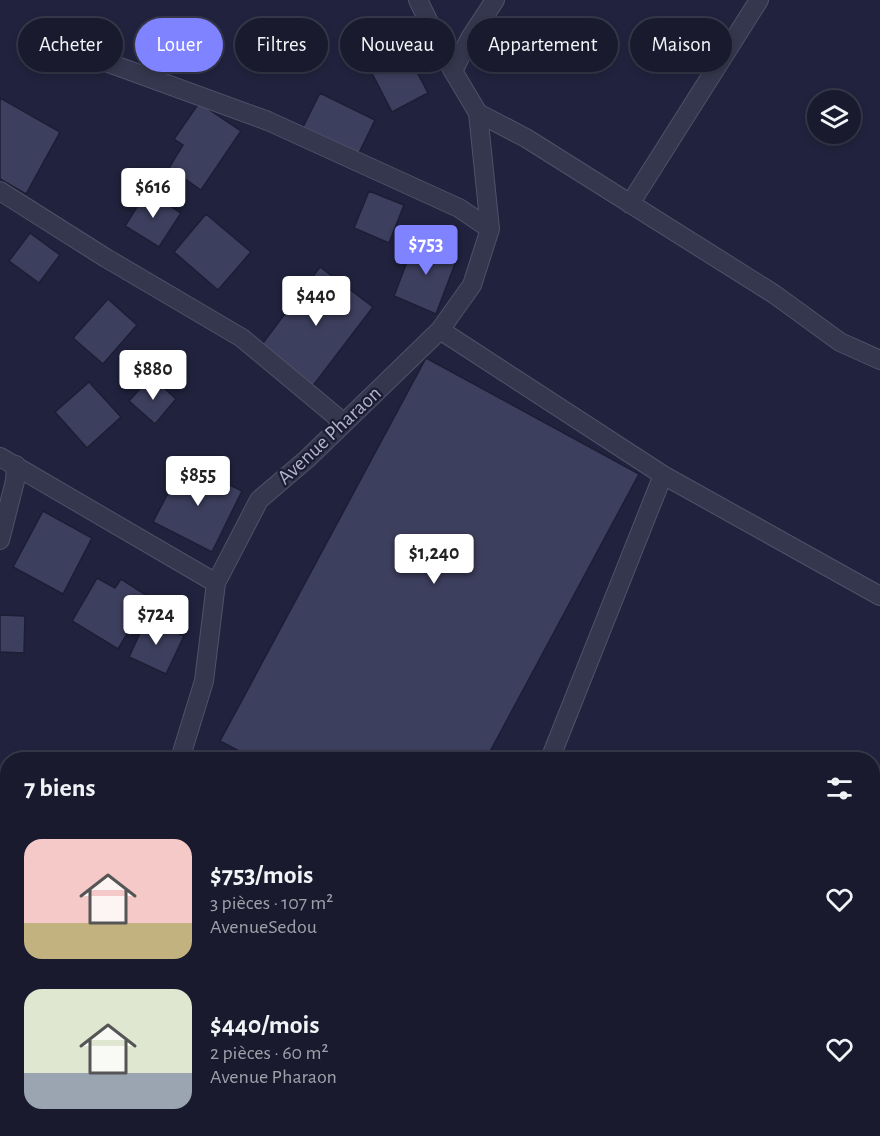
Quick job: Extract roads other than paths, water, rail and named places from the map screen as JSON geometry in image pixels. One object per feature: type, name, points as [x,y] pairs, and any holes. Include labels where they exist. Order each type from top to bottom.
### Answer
[{"type":"street","points":[[418,0],[427,18]]},
{"type":"street","points":[[455,66],[495,0]]},
{"type":"street","points":[[630,204],[759,0]]},
{"type":"street","points":[[123,68],[268,121],[459,208],[490,229]]},
{"type":"street","points":[[454,72],[478,113],[490,229]]},
{"type":"street","points":[[478,113],[526,138],[774,294],[840,342],[880,360]]},
{"type":"street","points":[[0,191],[106,258],[242,338],[344,423]]},
{"type":"street","name":"Avenue Pharaon","points":[[182,752],[204,681],[216,583],[259,500],[344,423],[440,330],[472,285],[490,229]]},
{"type":"street","points":[[440,330],[663,476],[880,596]]},
{"type":"street","points":[[8,461],[216,583]]},
{"type":"street","points":[[0,540],[15,481],[8,461]]},
{"type":"street","points":[[553,752],[663,476]]}]
